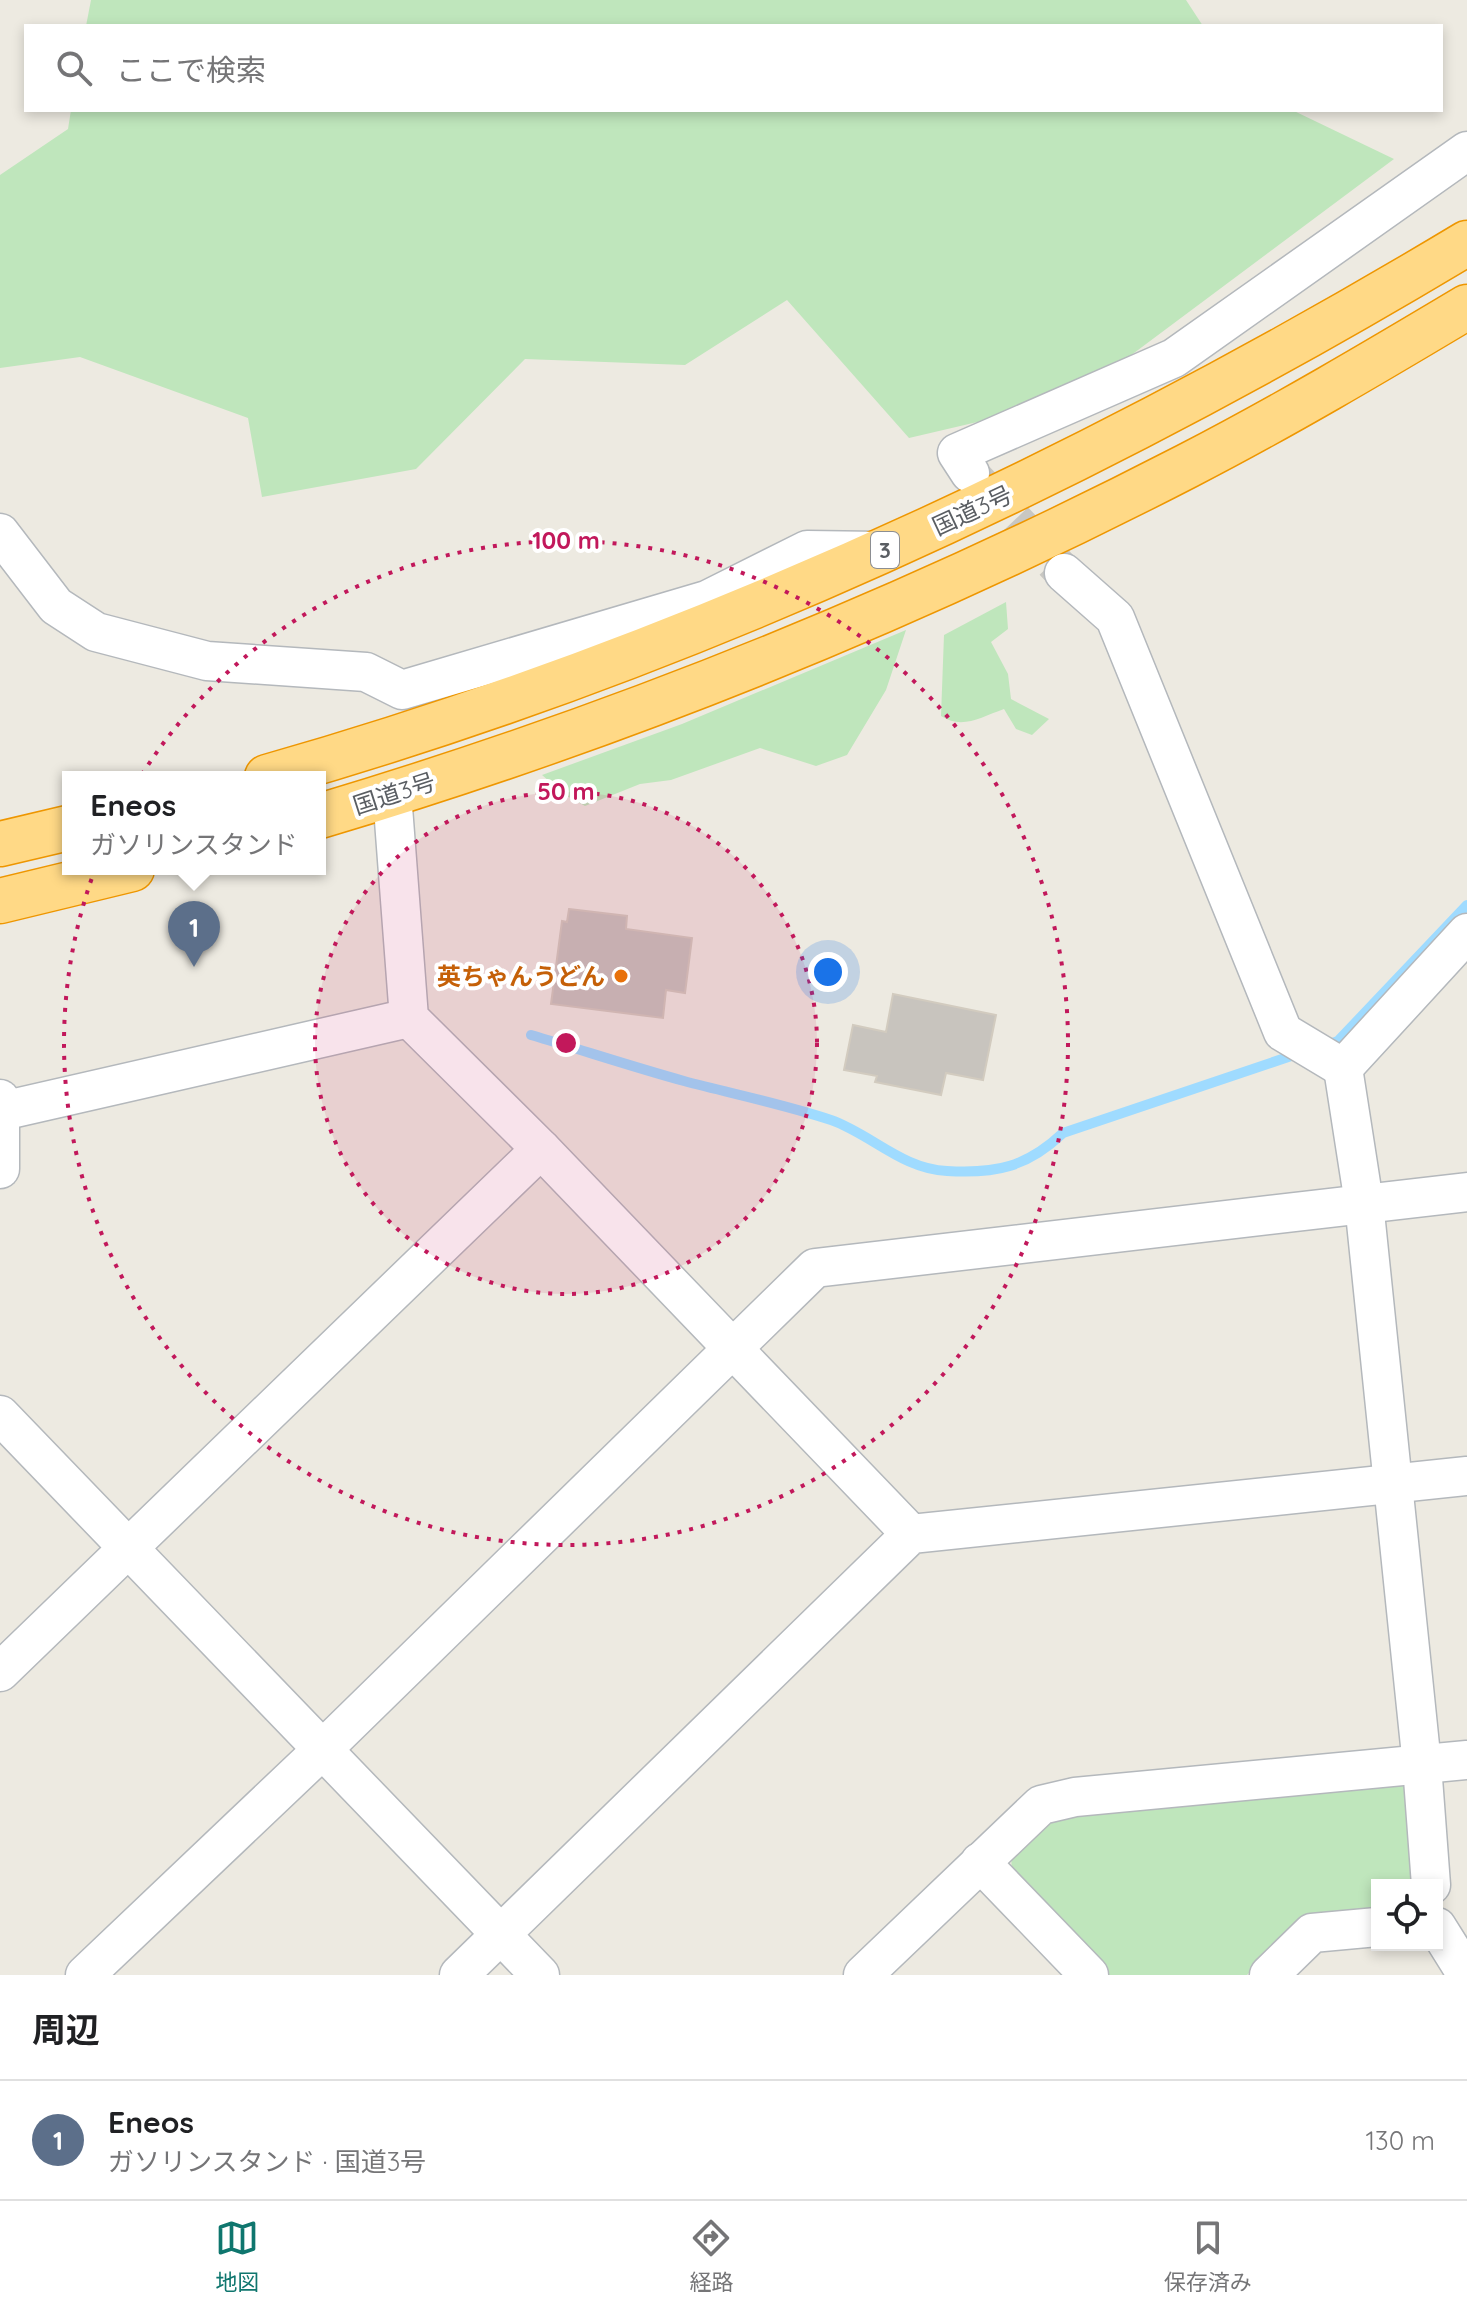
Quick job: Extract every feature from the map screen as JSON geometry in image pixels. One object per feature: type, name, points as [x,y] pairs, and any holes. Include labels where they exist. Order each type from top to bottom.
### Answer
[{"type":"highway","name":"国道3号","points":[[288,771],[383,744],[561,681],[883,551],[1160,417],[1313,336],[1467,243]]},
{"type":"highway","name":"国道3号","points":[[326,814],[575,733],[965,573],[1188,465],[1330,388],[1467,307]]},
{"type":"highway","points":[[0,844],[62,829]]},
{"type":"highway","points":[[0,901],[107,875]]},
{"type":"street","points":[[970,473],[957,453],[1174,358],[1467,151]]},
{"type":"street","points":[[0,533],[56,606],[96,632],[207,661],[366,672],[402,690],[707,600],[807,550],[883,551]]},
{"type":"street","points":[[1064,573],[1115,618],[1283,1032],[1343,1068]]},
{"type":"street","points":[[392,794],[409,1018],[541,1149],[911,1534]]},
{"type":"street","points":[[1343,1068],[1467,933]]},
{"type":"street","points":[[0,1169],[1,1105],[409,1018]]},
{"type":"street","points":[[1343,1068],[1364,1203],[1422,1765],[1431,1879]]},
{"type":"street","points":[[0,1672],[541,1149]]},
{"type":"street","points":[[85,1975],[323,1749],[815,1268],[1467,1192]]},
{"type":"street","points":[[0,1415],[540,1975]]},
{"type":"street","points":[[459,1975],[911,1534],[1467,1476]]},
{"type":"street","points":[[863,1975],[1041,1805],[1075,1797],[1467,1760]]},
{"type":"street","points":[[980,1862],[1089,1975]]},
{"type":"street","points":[[1269,1975],[1312,1933],[1371,1928]]},
{"type":"street","points":[[1443,1937],[1467,1975]]},
{"type":"green space","points":[[91,0],[1186,0],[1202,24],[86,24]]},
{"type":"green space","points":[[71,112],[1296,112],[1394,159],[1071,400],[909,438],[787,300],[685,365],[525,359],[416,469],[262,497],[248,418],[80,357],[0,368],[0,175],[68,129]]},
{"type":"green space","points":[[1006,602],[1008,629],[991,642],[1008,674],[1011,699],[1049,719],[1032,735],[1016,729],[1004,709],[964,722],[941,716],[944,635]]},
{"type":"green space","points":[[906,630],[886,690],[847,755],[816,766],[760,748],[671,780],[640,784],[585,806],[565,795],[542,775],[682,724]]},
{"type":"green space","points":[[1398,1782],[1408,1790],[1414,1879],[1371,1879],[1371,1912],[1302,1918],[1247,1975],[1105,1975],[1012,1875],[1011,1854],[1050,1818]]},
{"type":"building","name":"英ちゃんうどん","points":[[569,909],[627,916],[626,929],[692,938],[685,993],[666,990],[663,1018],[551,1004],[562,921],[567,922]]},
{"type":"building","points":[[893,994],[996,1015],[983,1080],[946,1073],[941,1095],[875,1082],[877,1076],[844,1070],[853,1025],[886,1032]]},
{"type":"waterway","points":[[1327,1045],[1338,1041],[1467,905]]},
{"type":"waterway","points":[[531,1035],[684,1081],[813,1114],[846,1126],[916,1164],[931,1169],[965,1172],[1010,1166],[1037,1154],[1063,1133],[1300,1053]]},
{"type":"tunnel","points":[[975,479],[1064,573]]},
{"type":"place","name":"Eneos","points":[[194,967]]},
{"type":"place","name":"英ちゃんうどん","points":[[621,976]]}]
